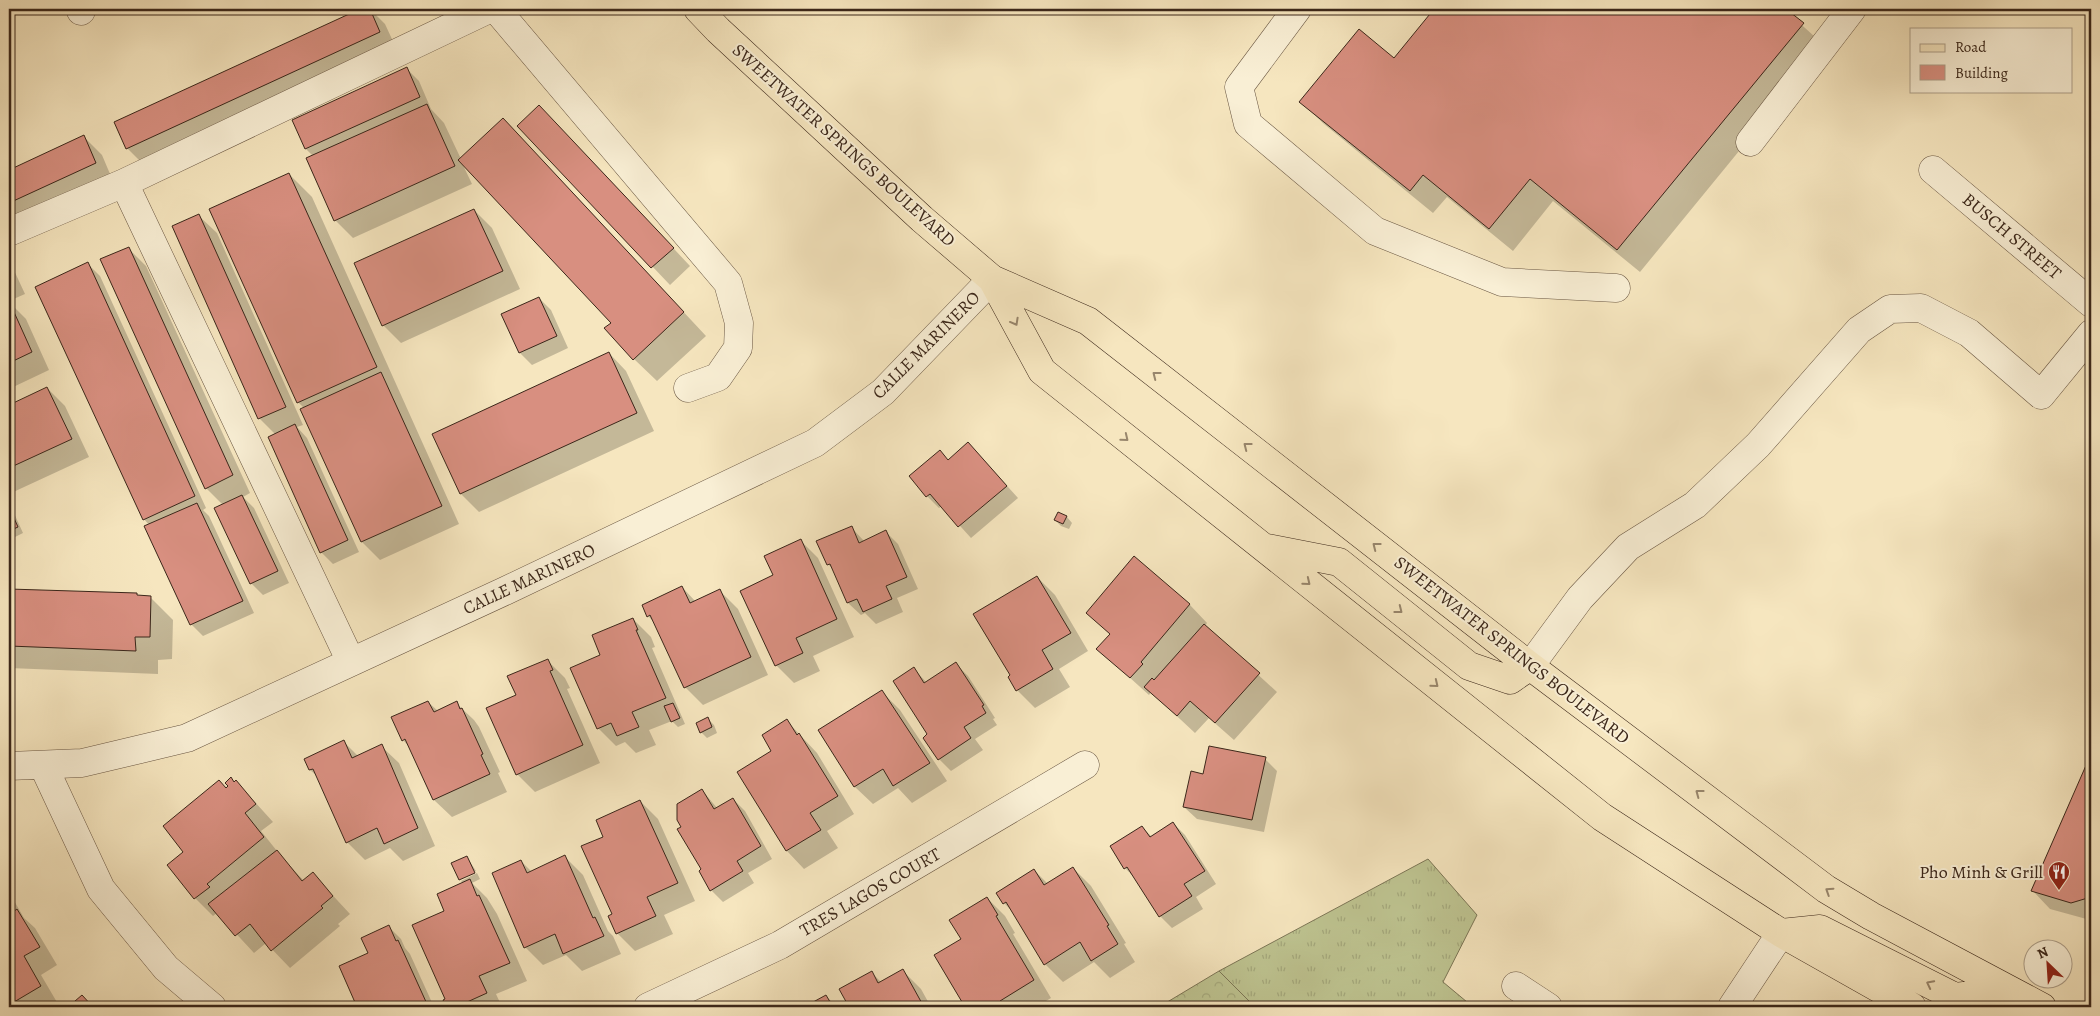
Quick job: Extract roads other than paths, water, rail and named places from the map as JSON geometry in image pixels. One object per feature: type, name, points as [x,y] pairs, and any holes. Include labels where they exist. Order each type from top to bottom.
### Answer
[{"type":"main road","name":"SWEETWATER SPRINGS BOULEVARD","points":[[698,9],[718,30],[922,219],[992,279],[1088,321],[1530,666],[1826,889],[1871,916],[2042,1007]]},
{"type":"main road","name":"SWEETWATER SPRINGS BOULEVARD","points":[[992,279],[1042,371],[1602,817],[1782,933],[1850,974],[1912,1007]]},
{"type":"main road","points":[[1263,547],[1339,562],[1469,666],[1510,680],[1530,666]]},
{"type":"main road","points":[[1782,933],[1820,929],[1955,997],[2010,991]]},
{"type":"street","points":[[9,232],[124,183],[489,9]]},
{"type":"street","points":[[496,9],[728,283],[739,323],[738,348],[718,377],[688,388]]},
{"type":"street","points":[[1297,9],[1239,86],[1248,124],[1375,231],[1502,282],[1616,288]]},
{"type":"street","points":[[1750,142],[1852,9]]},
{"type":"street","name":"BUSCH STREET","points":[[1933,170],[2091,303]]},
{"type":"street","points":[[124,183],[351,662]]},
{"type":"street","name":"CALLE MARINERO","points":[[9,766],[82,763],[187,738],[513,587],[815,443],[883,392],[992,279]]},
{"type":"street","points":[[1530,666],[1580,598],[1628,547],[1695,505],[1758,446],[1859,330],[1890,309],[1921,308],[1969,333],[2041,395],[2091,334]]},
{"type":"street","points":[[43,765],[101,889],[166,968],[212,1007]]},
{"type":"street","name":"TRES LAGOS COURT","points":[[648,1007],[780,945],[1085,765]]},
{"type":"street","points":[[1732,1007],[1782,933]]},
{"type":"street","points":[[1516,986],[1548,1007]]},
{"type":"place","name":"Pho Minh & Grill","points":[[2059,891]]}]
